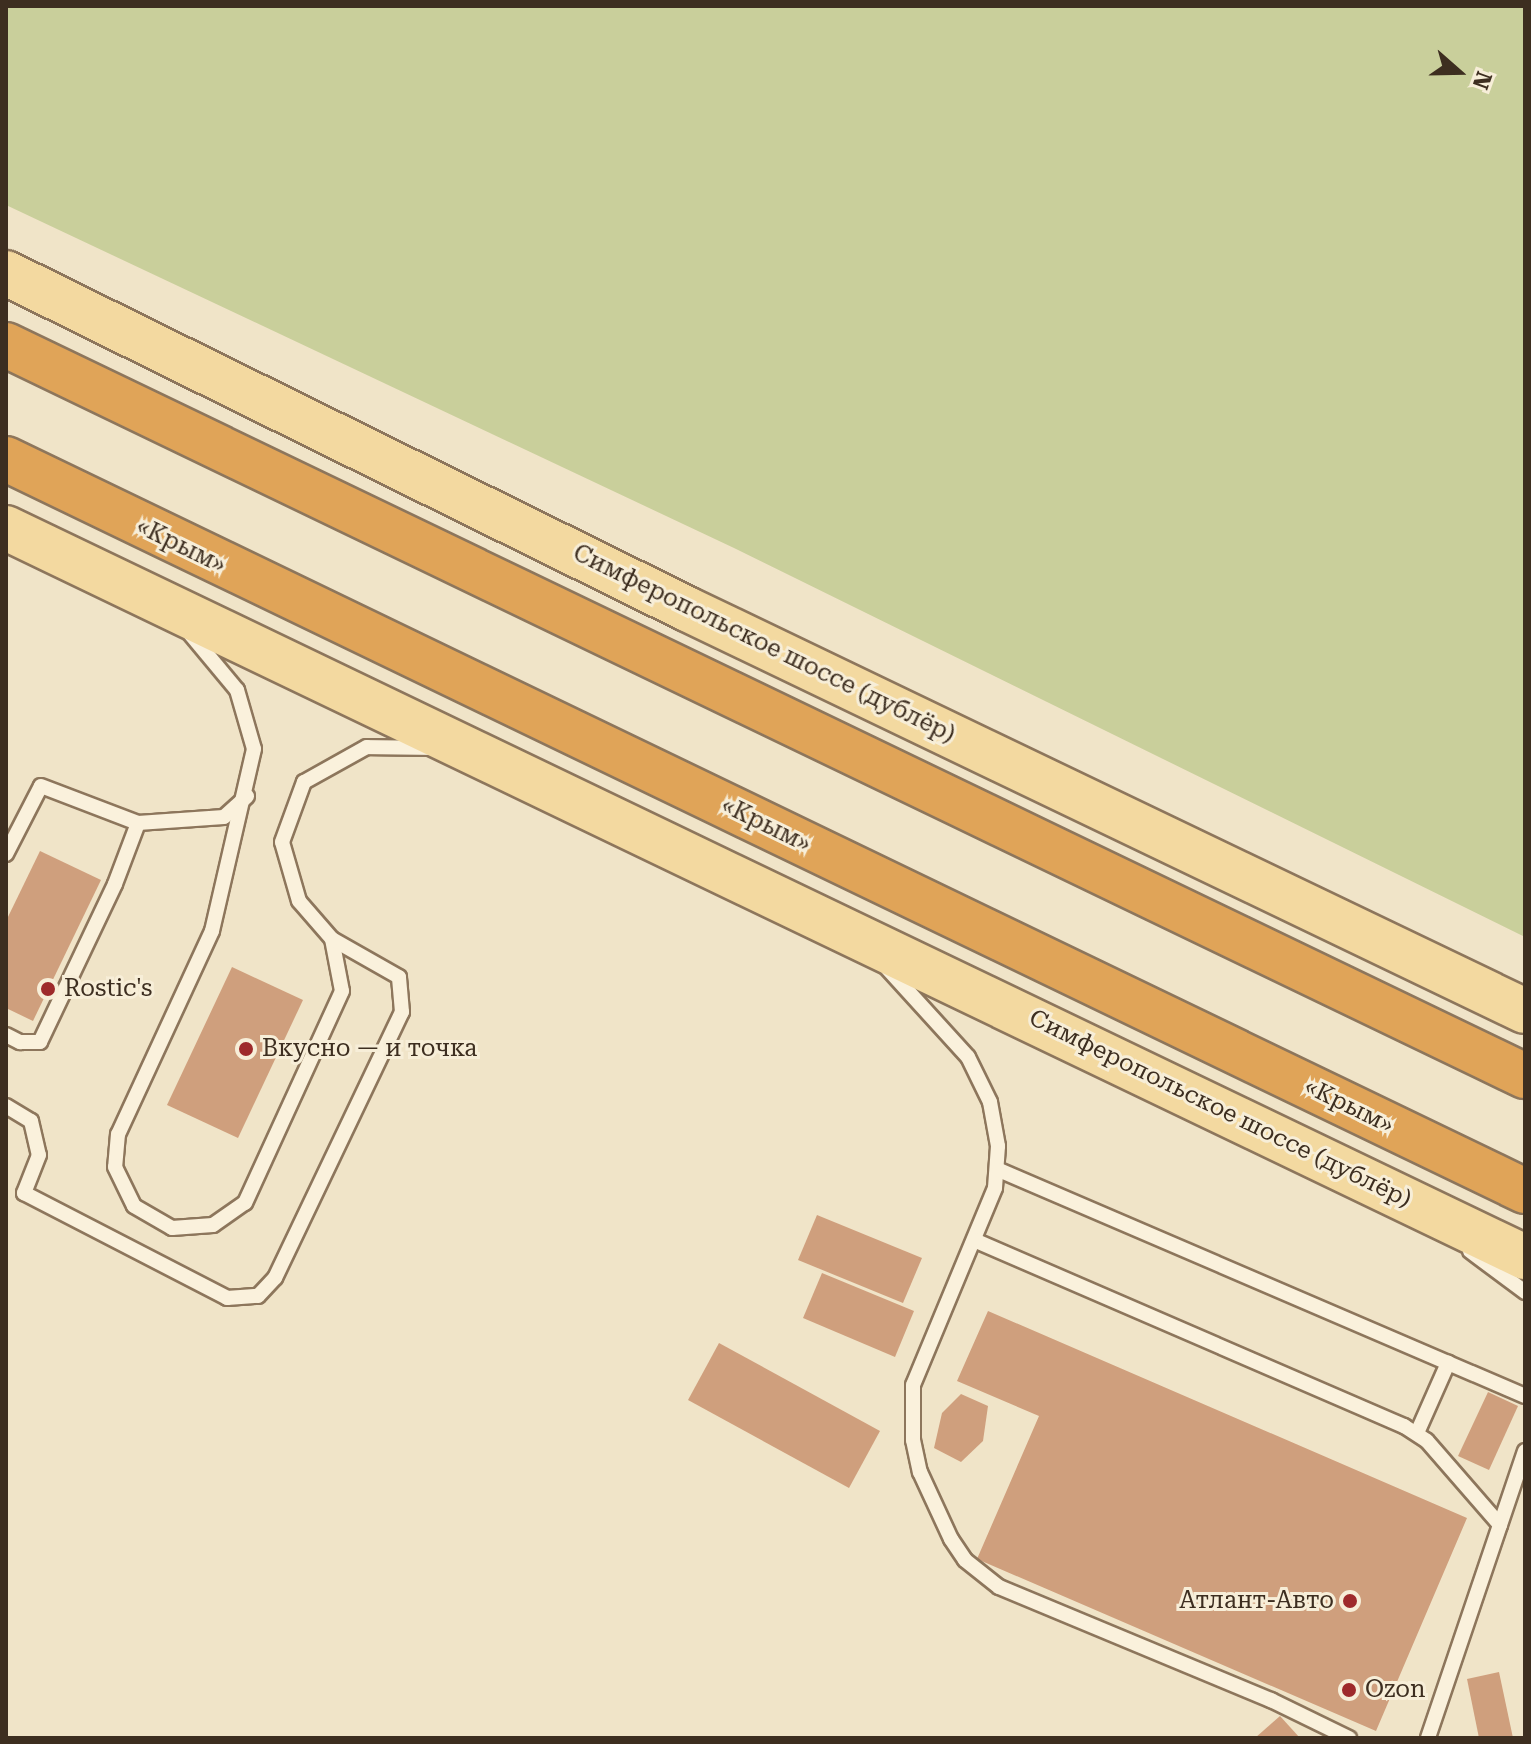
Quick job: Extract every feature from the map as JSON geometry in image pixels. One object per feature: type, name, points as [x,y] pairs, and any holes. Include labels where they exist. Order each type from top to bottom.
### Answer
[{"type":"highway","points":[[6,345],[1525,1076]]},
{"type":"highway","name":"«Крым»","points":[[6,459],[1525,1191]]},
{"type":"main road","name":"Симферопольское шоссе (дублёр)","points":[[6,273],[687,609],[1520,1008]]},
{"type":"main road","name":"Симферопольское шоссе (дублёр)","points":[[6,528],[1525,1257]]},
{"type":"lane","points":[[164,602],[237,690],[254,749],[247,796],[212,931],[118,1134],[115,1167],[134,1206],[172,1228],[213,1225],[245,1203],[342,991],[332,939]]},
{"type":"lane","points":[[6,1106],[31,1121],[39,1155],[24,1193],[227,1298],[258,1296],[275,1278],[402,1012],[399,977],[332,939],[299,901],[282,842],[304,782],[367,747],[469,749]]},
{"type":"lane","points":[[6,854],[41,786],[138,823],[224,817],[247,796]]},
{"type":"lane","points":[[6,1035],[20,1042],[40,1042],[115,884],[138,823]]},
{"type":"lane","points":[[857,935],[968,1057],[996,1124],[999,1170],[974,1240],[913,1385],[911,1410],[920,1472],[965,1560],[999,1587],[1271,1700],[1349,1738]]},
{"type":"lane","points":[[999,1170],[1525,1396]]},
{"type":"lane","points":[[1390,1191],[1525,1292]]},
{"type":"lane","points":[[974,1240],[1417,1433],[1500,1525]]},
{"type":"lane","points":[[1417,1433],[1448,1363]]},
{"type":"lane","points":[[1428,1738],[1525,1451]]},
{"type":"green space","points":[[6,6],[1525,6],[1525,937],[734,548],[6,205]]},
{"type":"building","points":[[40,851],[101,880],[33,1021],[6,1008],[6,921]]},
{"type":"building","points":[[232,967],[303,1000],[238,1138],[167,1105]]},
{"type":"building","points":[[817,1215],[922,1258],[903,1303],[798,1260]]},
{"type":"building","points":[[822,1273],[914,1311],[895,1357],[803,1318]]},
{"type":"building","points":[[988,1311],[1467,1518],[1376,1731],[977,1559],[1039,1416],[957,1381]]},
{"type":"building","points":[[719,1343],[880,1431],[849,1488],[688,1400]]},
{"type":"building","points":[[1488,1392],[1518,1406],[1489,1470],[1458,1456]]},
{"type":"building","points":[[961,1394],[988,1406],[983,1441],[961,1462],[934,1448],[942,1413]]},
{"type":"building","points":[[1499,1672],[1513,1738],[1479,1738],[1467,1679]]},
{"type":"building","points":[[1280,1716],[1300,1738],[1255,1738]]},
{"type":"place","name":"Rostic's","points":[[48,989]]},
{"type":"place","name":"Вкусно — и точка","points":[[246,1049]]},
{"type":"place","name":"Атлант-Авто","points":[[1350,1601]]},
{"type":"place","name":"Ozon","points":[[1349,1690]]}]
